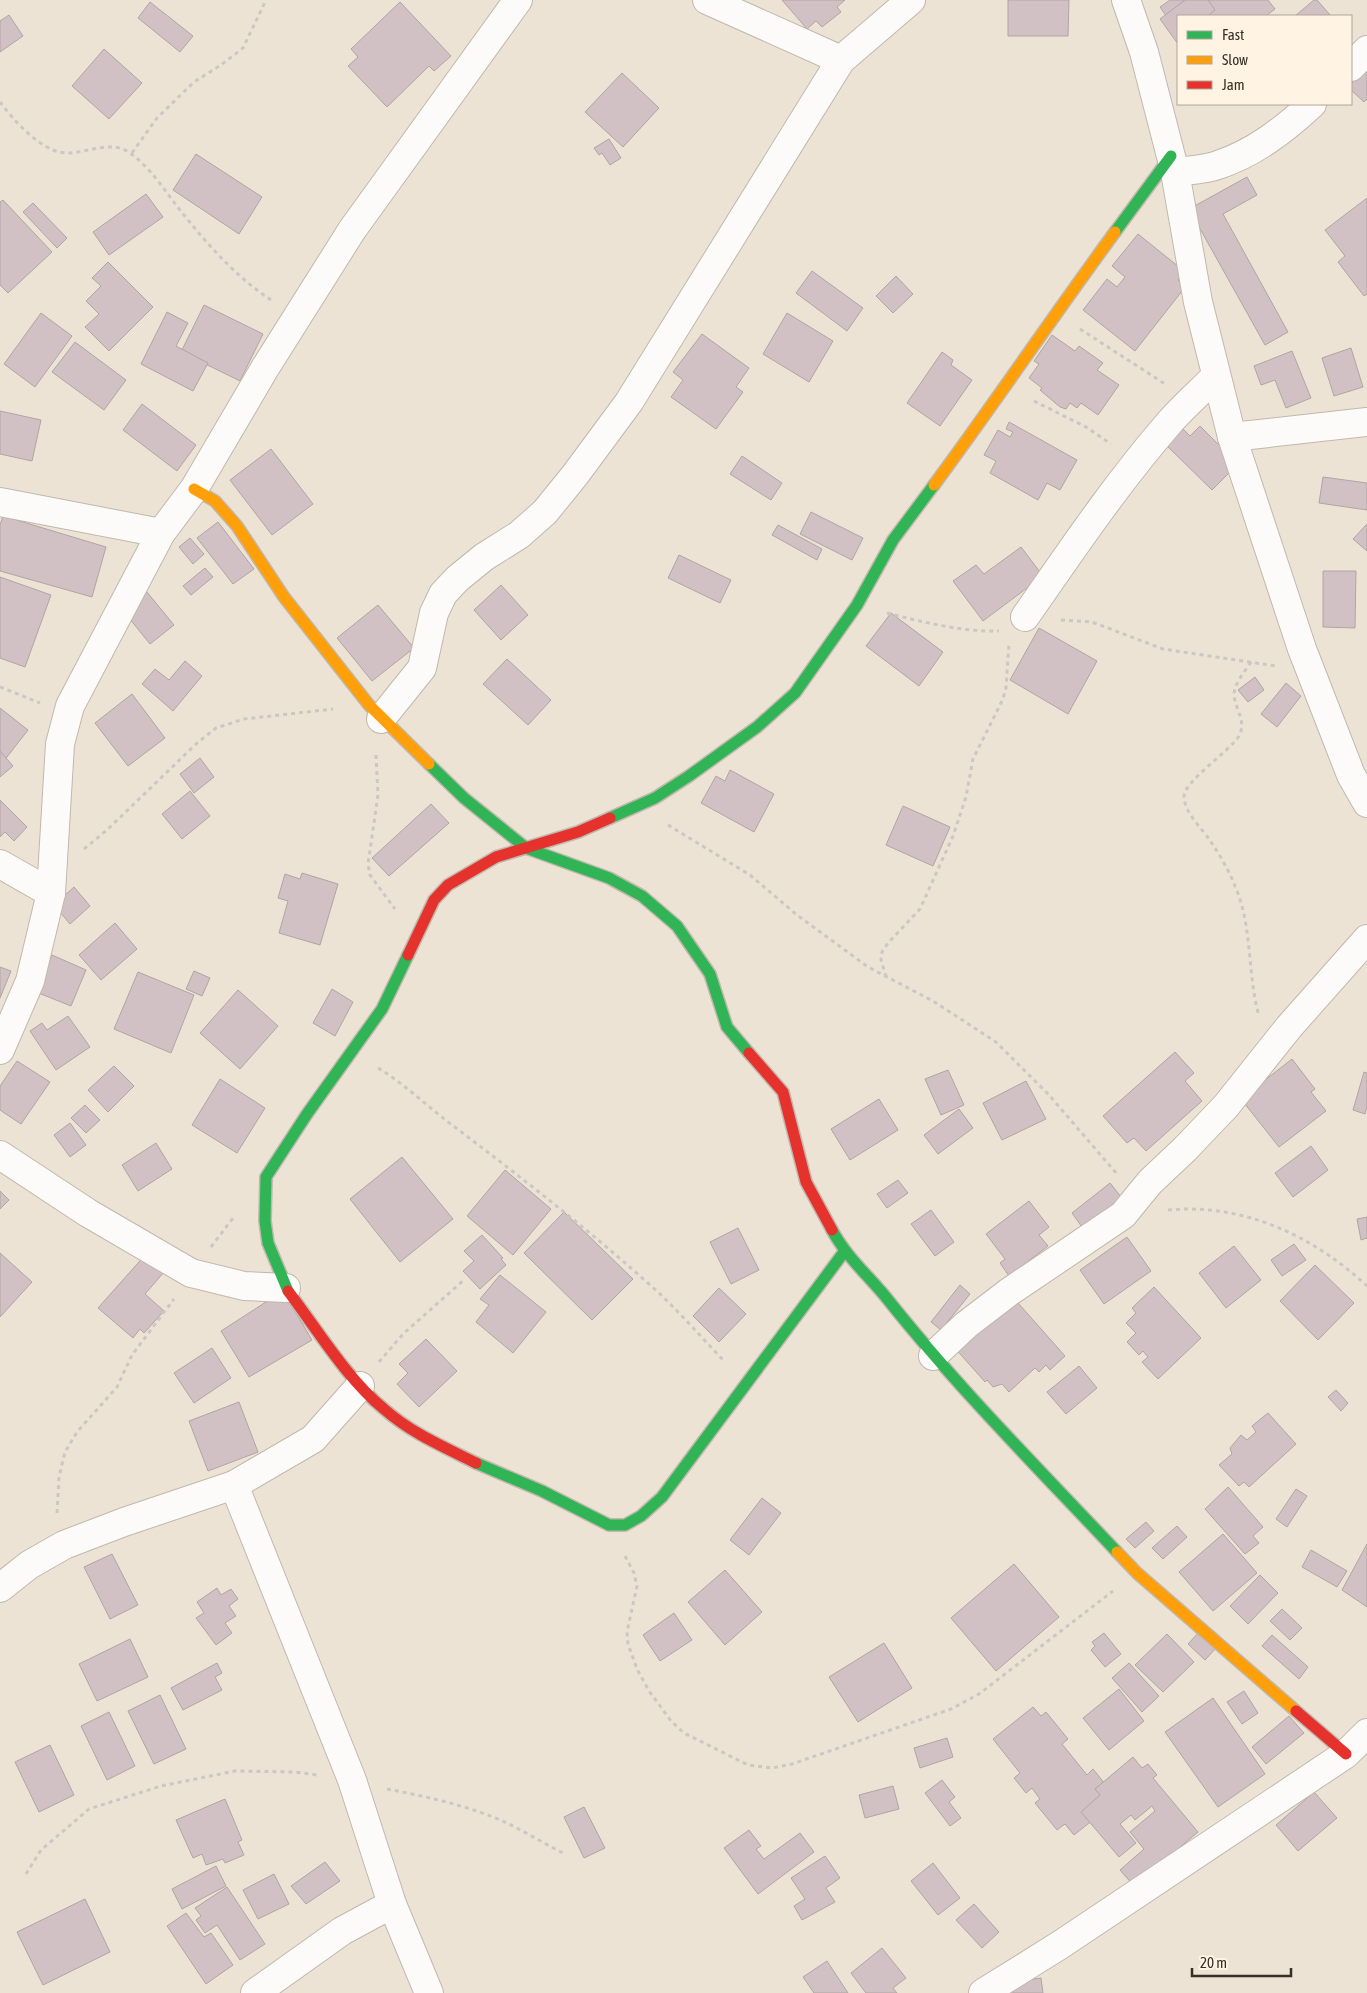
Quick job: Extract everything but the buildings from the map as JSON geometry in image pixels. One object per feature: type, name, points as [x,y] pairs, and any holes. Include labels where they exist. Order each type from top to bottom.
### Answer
[{"type":"street","points":[[0,1050],[30,982],[52,881],[60,744],[70,706],[160,533],[194,489],[297,317],[352,230],[518,0]]},
{"type":"street","points":[[707,0],[841,60]]},
{"type":"street","points":[[375,712],[422,668],[434,613],[443,594],[457,579],[484,557],[519,535],[545,512],[629,402],[841,60],[911,0]]},
{"type":"street","points":[[1126,0],[1144,52],[1173,164],[1198,302],[1232,437],[1311,672],[1351,775],[1367,803]]},
{"type":"street","points":[[1352,66],[1367,50]]},
{"type":"street","points":[[1173,164],[1216,166],[1252,151],[1291,124],[1311,105]]},
{"type":"street","points":[[844,1252],[662,1497],[641,1516],[624,1525],[609,1525],[542,1491],[481,1466],[414,1432],[383,1409],[360,1386],[286,1288],[268,1243],[266,1228],[266,1176],[307,1114],[382,1009],[434,900],[448,885],[496,857],[578,832],[634,808],[689,776],[781,707],[795,693],[857,605],[893,540],[1006,388],[1051,319],[1173,164]]},
{"type":"street","points":[[1026,617],[1080,537],[1136,462],[1171,421],[1216,377]]},
{"type":"street","points":[[1232,437],[1367,422]]},
{"type":"street","points":[[194,489],[214,501],[237,526],[284,597],[375,712],[464,798],[526,848],[610,878],[642,896],[677,926],[710,974],[727,1027],[782,1092],[806,1182],[844,1252],[879,1289],[933,1356],[1137,1573],[1346,1754]]},
{"type":"street","points":[[0,502],[160,533]]},
{"type":"street","points":[[0,864],[52,881]]},
{"type":"street","points":[[933,1356],[966,1325],[1009,1292],[1130,1205],[1226,1106],[1334,975],[1367,939]]},
{"type":"street","points":[[0,1155],[88,1213],[191,1273],[244,1286],[286,1288]]},
{"type":"street","points":[[0,1588],[29,1565],[64,1545],[124,1522],[234,1485],[313,1438],[360,1386]]},
{"type":"street","points":[[234,1485],[352,1780],[392,1904],[428,1993]]},
{"type":"street","points":[[983,1993],[1060,1945],[1346,1754],[1367,1733]]},
{"type":"street","points":[[256,1993],[283,1971],[342,1931],[392,1904]]},
{"type":"path","points":[[132,153],[157,118],[194,82],[222,65],[243,48],[266,0]]},
{"type":"path","points":[[0,102],[13,118],[54,151],[67,152],[112,146],[132,153],[147,168],[197,232],[230,268],[260,292],[297,317]]},
{"type":"path","points":[[1051,319],[1080,329],[1142,370],[1193,399]]},
{"type":"path","points":[[1006,388],[1086,427],[1136,462]]},
{"type":"path","points":[[857,605],[922,622],[985,631],[1002,631],[1026,617],[1092,622],[1163,649],[1311,672]]},
{"type":"path","points":[[886,976],[881,960],[882,952],[897,933],[915,918],[935,879],[966,797],[973,759],[1003,699],[1010,638],[1026,617]]},
{"type":"path","points":[[1251,662],[1240,679],[1234,695],[1242,720],[1239,736],[1220,758],[1186,790],[1184,797],[1189,812],[1212,843],[1236,886],[1247,928],[1256,1004],[1269,1053]]},
{"type":"path","points":[[0,687],[39,702],[70,706]]},
{"type":"path","points":[[52,881],[196,744],[216,728],[244,719],[375,712],[378,795],[368,864],[370,875],[417,937]]},
{"type":"path","points":[[634,808],[661,821],[750,875],[797,915],[868,967],[932,1000],[996,1042],[1048,1095],[1130,1205],[1238,1214],[1274,1224],[1310,1243],[1367,1286]]},
{"type":"path","points":[[352,1051],[399,1081],[429,1108],[541,1192],[660,1294],[747,1384]]},
{"type":"path","points":[[57,1518],[59,1477],[65,1452],[78,1432],[116,1387],[132,1355],[191,1273],[237,1214]]},
{"type":"path","points":[[360,1386],[404,1334],[464,1280]]},
{"type":"path","points":[[624,1525],[623,1547],[634,1573],[637,1586],[628,1632],[628,1644],[641,1676],[658,1705],[684,1733],[748,1765],[758,1767],[792,1764],[951,1709],[979,1694],[1137,1573]]},
{"type":"path","points":[[26,1874],[41,1850],[88,1809],[161,1786],[235,1771],[295,1772],[352,1780],[426,1796],[508,1824],[563,1854]]},
{"type":"traffic: fast","points":[[1115,232],[1171,156]]},
{"type":"traffic: fast","points":[[610,818],[655,798],[689,776],[757,727],[795,693],[857,605],[893,540],[934,485]]},
{"type":"traffic: fast","points":[[429,764],[464,798],[526,848],[609,878],[642,896],[677,926],[710,974],[727,1027],[749,1053]]},
{"type":"traffic: fast","points":[[288,1291],[268,1243],[265,1221],[266,1177],[307,1114],[382,1009],[408,955]]},
{"type":"traffic: fast","points":[[832,1230],[852,1258],[944,1366],[1117,1552]]},
{"type":"traffic: fast","points":[[476,1463],[542,1491],[609,1525],[625,1525],[641,1516],[662,1497],[844,1252]]},
{"type":"traffic: slow","points":[[934,485],[1115,232]]},
{"type":"traffic: slow","points":[[194,489],[215,501],[237,526],[284,597],[369,705],[429,764]]},
{"type":"traffic: slow","points":[[1117,1552],[1137,1573],[1296,1711]]},
{"type":"traffic: jam","points":[[408,955],[434,900],[448,885],[496,857],[578,832],[610,818]]},
{"type":"traffic: jam","points":[[749,1053],[783,1092],[806,1182],[832,1230]]},
{"type":"traffic: jam","points":[[288,1291],[333,1353],[370,1397],[405,1425],[476,1463]]},
{"type":"traffic: jam","points":[[1296,1711],[1346,1754]]}]
